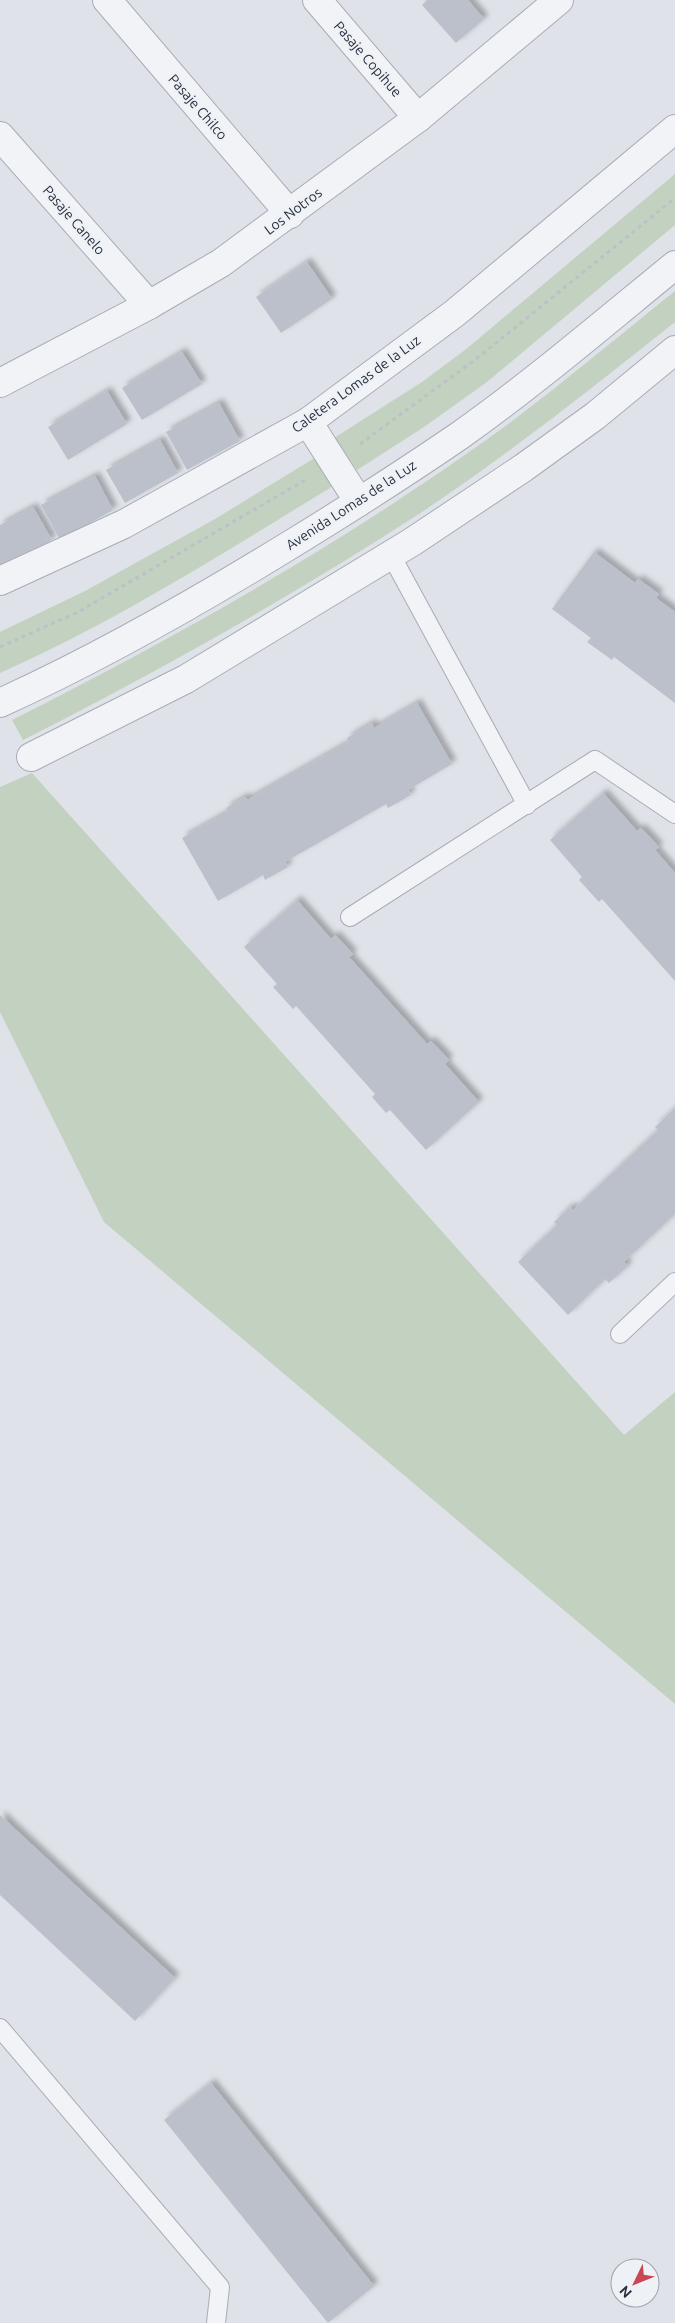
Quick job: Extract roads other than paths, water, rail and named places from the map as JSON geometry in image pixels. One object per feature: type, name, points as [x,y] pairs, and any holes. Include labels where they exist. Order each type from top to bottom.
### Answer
[{"type":"street","name":"Pasaje Chilco","points":[[106,0],[290,214]]},
{"type":"street","name":"Pasaje Copihue","points":[[317,0],[418,118]]},
{"type":"street","name":"Los Notros","points":[[0,383],[149,305],[220,263],[290,214],[418,118],[542,6]]},
{"type":"street","name":"Caletera Lomas de la Luz","points":[[0,581],[124,524],[308,422],[455,313],[675,130]]},
{"type":"street","name":"Pasaje Canelo","points":[[0,136],[149,305]]},
{"type":"street","name":"Avenida Lomas de la Luz","points":[[0,703],[188,608],[359,502],[459,436],[545,371],[675,265]]},
{"type":"street","points":[[31,757],[186,679],[392,555],[523,468],[595,416],[675,350]]},
{"type":"street","points":[[308,422],[359,502]]},
{"type":"lane","points":[[392,555],[526,805]]},
{"type":"lane","points":[[350,917],[595,760],[675,814]]},
{"type":"lane","points":[[620,1334],[675,1282]]},
{"type":"lane","points":[[0,2028],[220,2287],[216,2323]]}]
